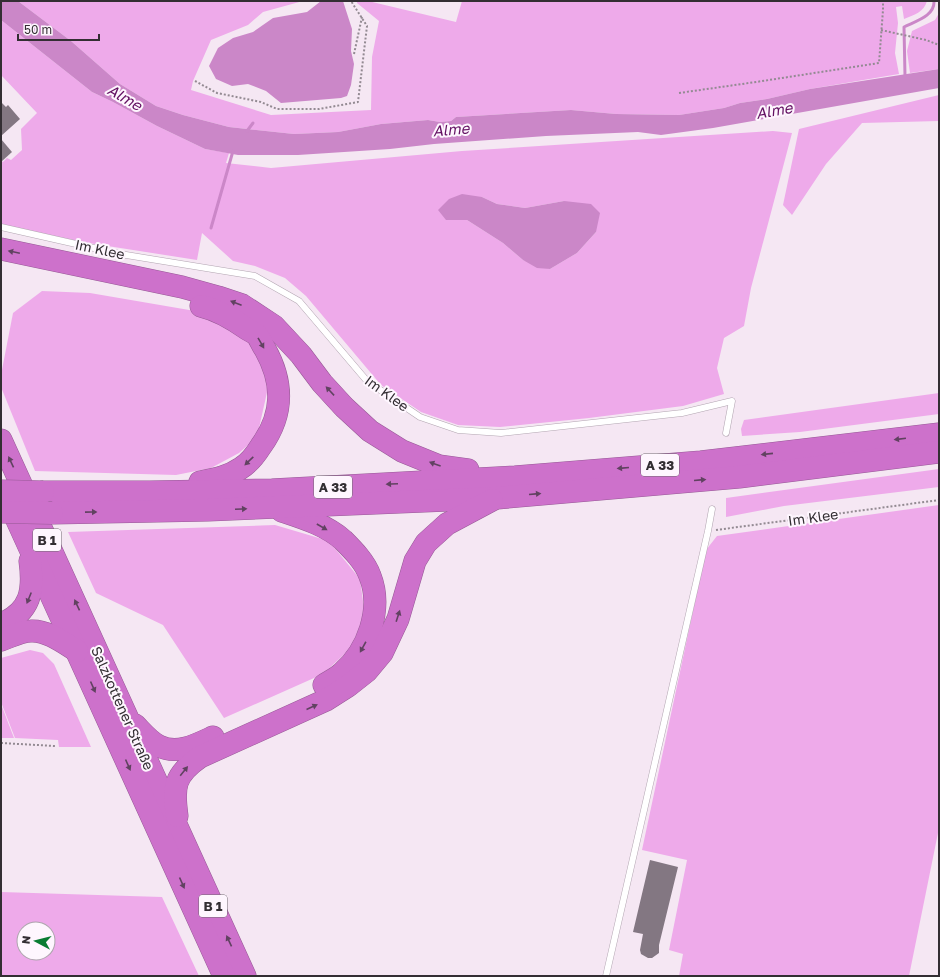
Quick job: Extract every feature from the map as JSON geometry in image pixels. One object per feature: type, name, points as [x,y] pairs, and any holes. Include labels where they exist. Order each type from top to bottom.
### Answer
[{"type":"highway","points":[[1,249],[182,287],[242,305],[274,326],[301,355],[322,383],[344,407],[370,431],[402,451],[439,466],[515,477]]},
{"type":"highway","points":[[1,264],[210,308],[233,319],[257,335],[273,363],[277,377],[279,399],[276,420],[267,438],[256,454],[242,468],[224,478],[150,492]]},
{"type":"highway","name":"A 33","points":[[1,491],[150,492],[272,490],[515,477],[700,462],[939,434]]},
{"type":"highway","name":"Salzkottener Straße","points":[[1,440],[245,976]]},
{"type":"highway","name":"A 33","points":[[1,512],[52,513],[208,510],[497,498],[739,477],[939,452]]},
{"type":"highway","name":"Salzkottener Straße","points":[[1,486],[224,976]]},
{"type":"highway","points":[[180,835],[175,801],[175,789],[180,775],[190,764],[200,757],[326,700],[348,686],[367,671],[382,653],[398,619],[415,560],[426,543],[447,524],[497,498]]},
{"type":"highway","points":[[128,719],[158,746],[171,750],[182,749],[196,745],[319,688],[342,673],[359,655],[367,639],[374,618],[374,596],[370,576],[360,558],[342,539],[318,524],[273,507]]},
{"type":"highway","points":[[1,624],[11,620],[20,613],[27,603],[32,590],[32,573],[28,546]]},
{"type":"highway","points":[[1,640],[31,631],[48,635],[77,651]]},
{"type":"lane","name":"Im Klee","points":[[1,227],[120,254],[255,276],[299,301],[367,381],[420,417],[458,430],[501,433],[682,413],[732,401],[726,433]]},
{"type":"lane","points":[[606,976],[712,509]]},
{"type":"path","points":[[195,81],[217,92],[262,102],[277,109],[319,109],[358,102],[367,26],[351,1]]},
{"type":"path","points":[[679,93],[879,63],[883,10],[882,1]]},
{"type":"path","points":[[354,54],[362,16]]},
{"type":"path","points":[[881,30],[926,40],[939,45]]},
{"type":"path","name":"Im Klee","points":[[708,531],[939,500]]},
{"type":"path","points":[[1,743],[55,746]]},
{"type":"shaded area","points":[[18,1],[303,1],[263,12],[248,25],[211,40],[193,81],[191,90],[271,115],[371,110],[372,57],[379,21],[357,3],[357,1],[368,1],[456,22],[462,1],[927,1],[924,8],[904,19],[902,6],[896,7],[898,23],[895,53],[899,74],[810,89],[767,99],[740,103],[724,108],[679,115],[616,114],[571,110],[456,117],[451,121],[440,122],[428,120],[381,124],[338,132],[294,134],[229,127],[156,106],[120,84],[71,41]]},
{"type":"shaded area","points":[[939,13],[939,69],[910,73],[907,51],[912,31],[935,20]]},
{"type":"shaded area","points":[[1,20],[92,92],[205,149],[229,153],[226,163],[271,168],[462,151],[773,131],[792,133],[751,288],[744,326],[724,338],[717,368],[724,394],[683,406],[589,418],[500,427],[458,425],[421,412],[381,385],[306,296],[285,278],[255,266],[233,261],[202,233],[197,260],[82,242],[1,224],[1,160],[3,162],[7,158],[11,160],[22,150],[21,129],[37,113],[1,75]],"holes":[[[482,197],[497,204],[525,208],[564,201],[596,232],[577,253],[550,269],[523,260],[503,243],[467,220]]]},
{"type":"shaded area","points":[[939,95],[939,121],[862,123],[826,164],[792,215],[783,205],[799,129]]},
{"type":"shaded area","points":[[42,291],[90,293],[195,311],[238,331],[255,348],[270,379],[257,437],[239,453],[211,468],[176,475],[35,471],[1,387],[1,375],[13,313]]},
{"type":"shaded area","points":[[939,393],[939,414],[800,432],[742,436],[741,429],[744,420]]},
{"type":"shaded area","points":[[939,469],[939,487],[784,506],[726,517],[726,498]]},
{"type":"shaded area","points":[[939,505],[939,828],[909,976],[679,976],[683,954],[669,950],[687,860],[642,850],[706,550],[717,536]]},
{"type":"shaded area","points":[[275,525],[329,541],[360,579],[365,616],[350,649],[323,674],[224,718],[163,625],[96,593],[68,532]]},
{"type":"shaded area","points":[[30,650],[43,653],[54,664],[91,747],[59,747],[58,740],[15,738],[1,702],[1,658]]},
{"type":"shaded area","points":[[1,704],[14,738],[1,738]]},
{"type":"shaded area","points":[[1,892],[162,897],[199,976],[1,976]]},
{"type":"water","name":"Alme","points":[[1,1],[18,1],[71,41],[120,84],[156,106],[229,127],[294,134],[338,132],[381,124],[428,120],[440,122],[451,121],[456,117],[571,110],[616,114],[679,115],[724,108],[740,103],[767,99],[810,89],[939,69],[939,88],[713,128],[661,135],[638,132],[546,136],[298,155],[238,155],[205,149],[92,92],[1,20]]},
{"type":"water","points":[[321,1],[343,1],[352,29],[351,51],[354,64],[351,85],[347,96],[341,98],[281,103],[266,91],[248,84],[232,86],[216,79],[209,66],[218,48],[233,38],[253,32],[273,18],[307,12]]},
{"type":"water","points":[[462,194],[482,197],[497,204],[525,208],[564,201],[591,204],[600,213],[596,232],[577,253],[550,269],[537,268],[523,260],[503,243],[467,220],[446,220],[438,210],[449,199]]},
{"type":"building","points":[[1,102],[6,107],[8,105],[20,119],[1,136]]},
{"type":"building","points":[[1,139],[12,152],[1,162]]},
{"type":"building","points":[[650,860],[678,867],[659,945],[659,953],[652,958],[648,958],[641,954],[640,950],[643,934],[633,932]]},
{"type":"waterway","points":[[905,76],[904,27],[928,14],[931,11],[934,1]]},
{"type":"waterway","points":[[247,131],[253,123]]},
{"type":"waterway","points":[[211,228],[233,151]]}]
